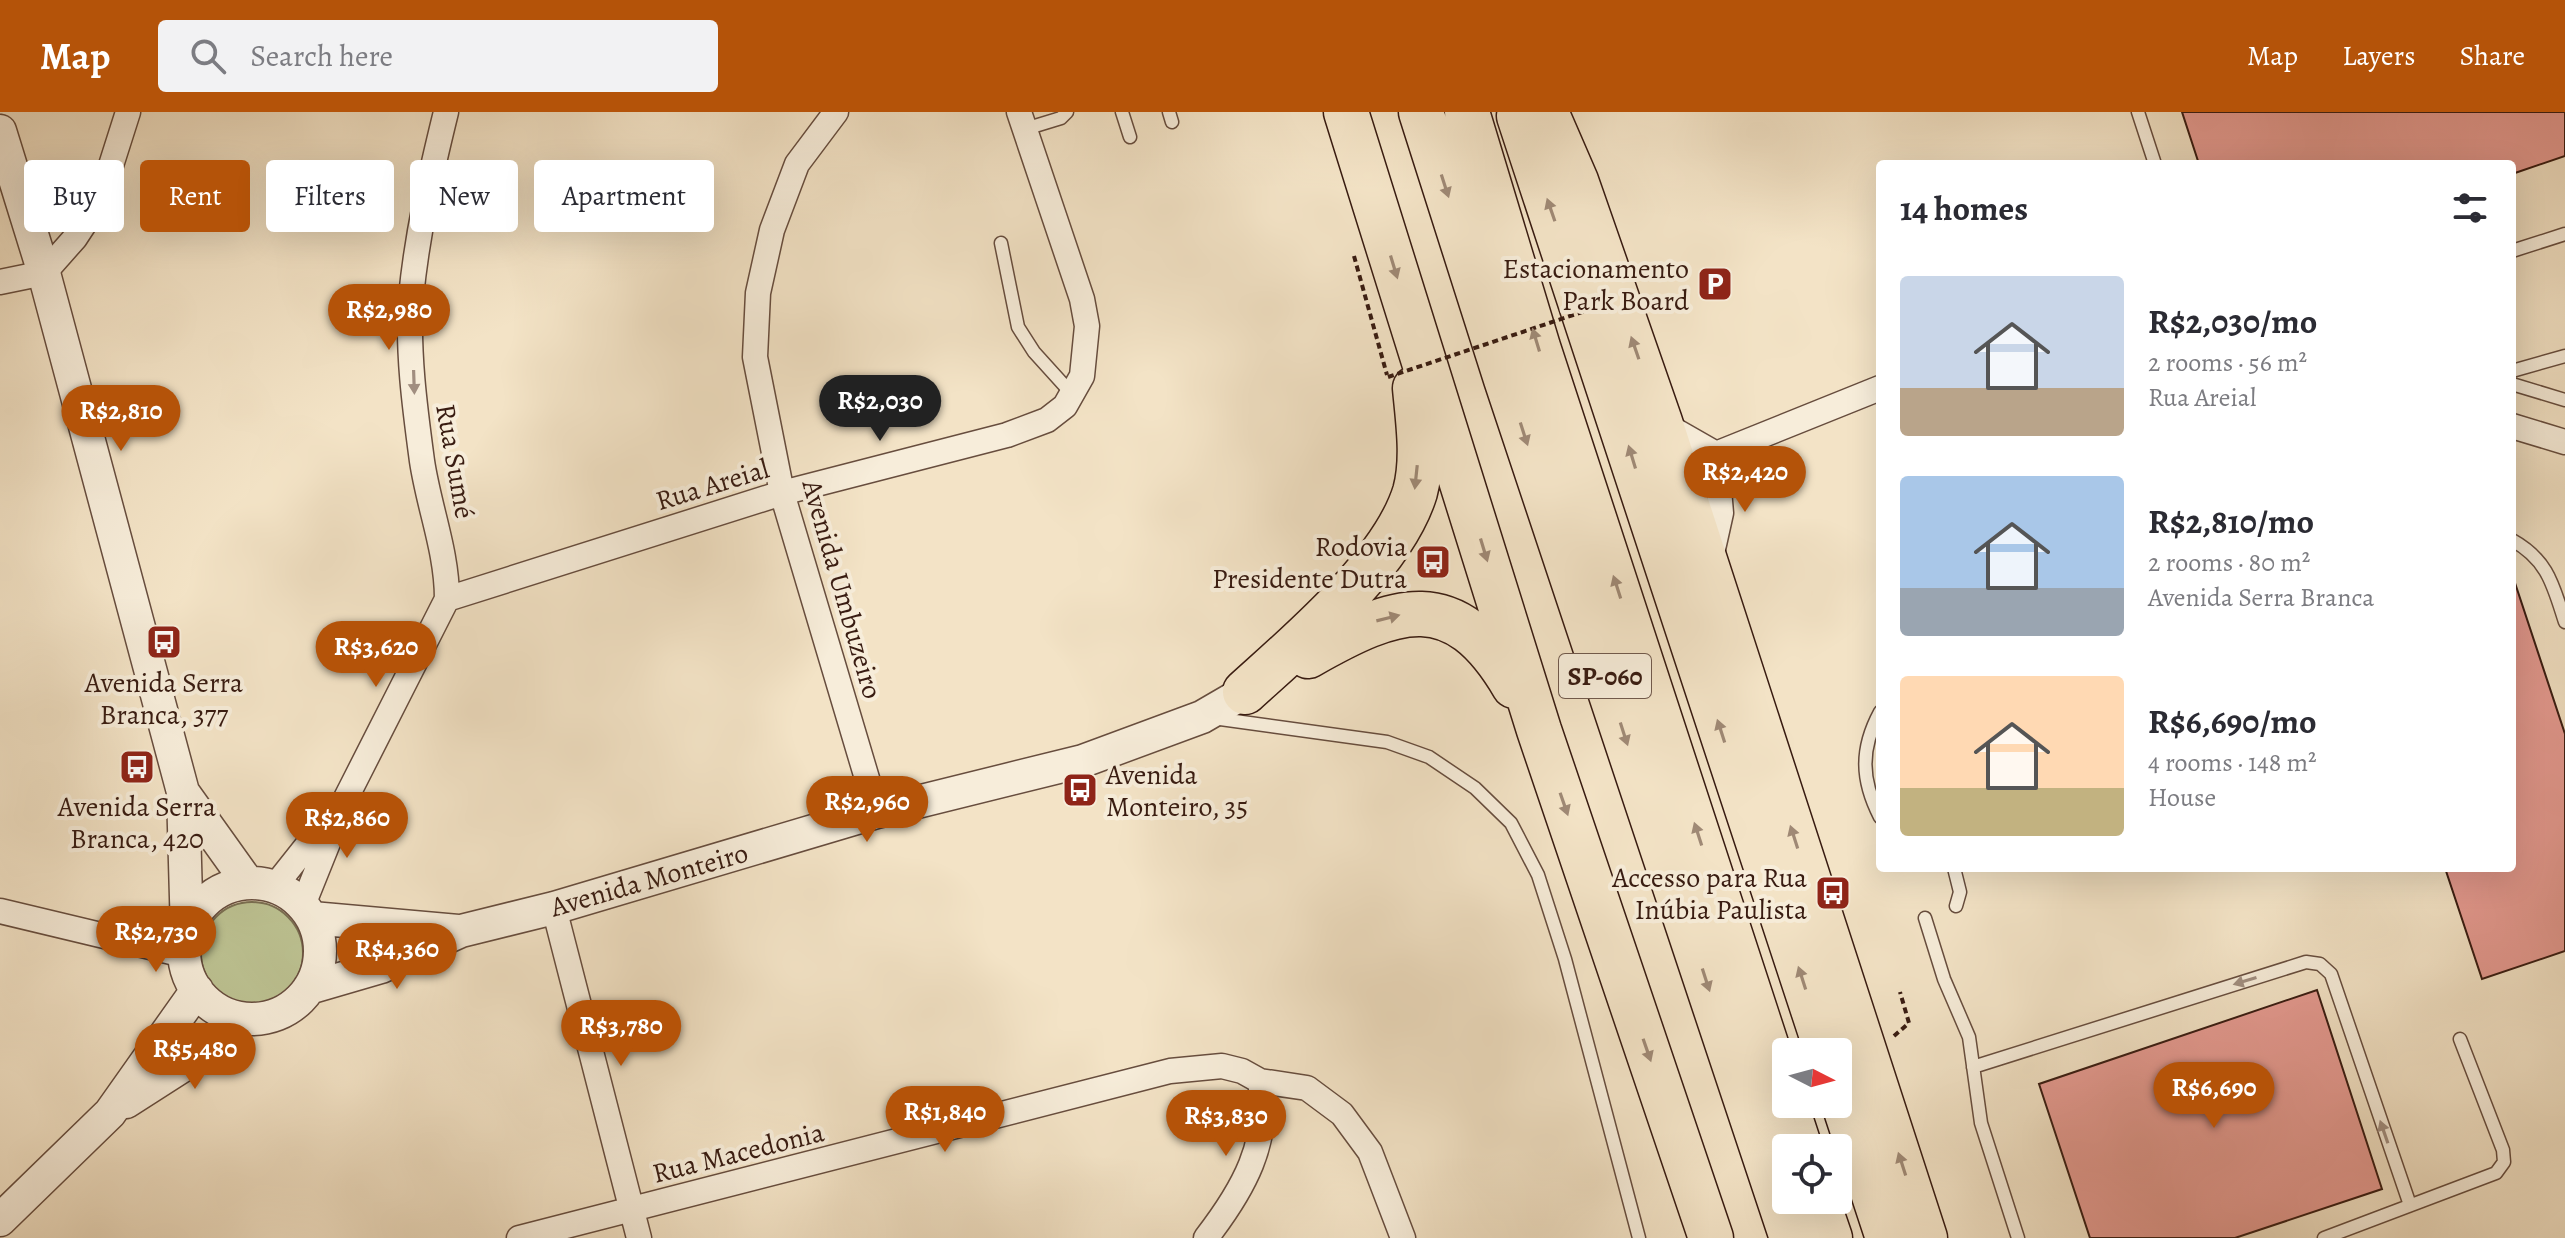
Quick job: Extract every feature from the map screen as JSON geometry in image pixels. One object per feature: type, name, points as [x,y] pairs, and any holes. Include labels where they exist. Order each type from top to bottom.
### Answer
[{"type":"highway","name":"SP-060","points":[[1346,112],[1539,730],[1711,1238]]},
{"type":"highway","points":[[1364,170],[1367,112]]},
{"type":"highway","name":"SP-060","points":[[1421,112],[1506,379],[1792,1238]]},
{"type":"highway","name":"SP-060","points":[[1467,112],[1538,347],[1795,1134]]},
{"type":"highway","points":[[1518,112],[1822,1038]]},
{"type":"highway","points":[[1546,112],[1576,181],[1660,422],[1925,1238]]},
{"type":"highway","points":[[1245,692],[1345,597],[1401,525],[1415,490],[1420,443],[1409,316]]},
{"type":"highway","points":[[1245,692],[1361,626],[1421,613],[1451,620],[1475,635],[1497,657],[1539,730]]},
{"type":"highway","points":[[1849,1118],[1888,1238]]},
{"type":"highway","points":[[1822,1214],[1830,1238]]},
{"type":"street","points":[[0,282],[44,273],[75,238],[100,200],[128,112]]},
{"type":"street","name":"Rua Sumé","points":[[446,112],[424,202],[411,300],[415,395],[423,464],[447,572],[447,599]]},
{"type":"street","name":"Avenida Umbuzeiro","points":[[836,112],[797,164],[772,230],[758,293],[755,357],[782,493],[877,812]]},
{"type":"street","name":"Rua Areial","points":[[447,599],[782,493],[1007,435],[1047,420],[1065,406],[1082,376],[1087,326],[1082,299],[1022,121]]},
{"type":"street","points":[[0,131],[44,273],[183,792],[185,944],[197,990],[210,1004],[245,1019]]},
{"type":"street","points":[[1716,454],[1876,390]]},
{"type":"street","points":[[1660,422],[1716,454]]},
{"type":"street","points":[[2516,427],[2565,442]]},
{"type":"street","points":[[1708,570],[1721,513],[1716,454]]},
{"type":"street","points":[[110,1113],[190,1061],[245,1019],[281,1013],[309,988],[320,953],[308,911],[346,798],[447,599]]},
{"type":"street","name":"Avenida Monteiro","points":[[309,988],[381,967],[461,931],[554,908],[877,812],[1070,764],[1202,717],[1245,692]]},
{"type":"street","points":[[183,792],[262,884],[308,911]]},
{"type":"street","points":[[185,944],[195,913],[209,897],[228,887],[262,884],[346,798]]},
{"type":"street","points":[[554,908],[635,1209],[639,1238]]},
{"type":"street","points":[[0,911],[185,944]]},
{"type":"street","name":"Avenida Monteiro","points":[[308,911],[461,931]]},
{"type":"street","points":[[0,1220],[110,1113],[197,990]]},
{"type":"street","name":"Rua Macedonia","points":[[519,1238],[1170,1071],[1222,1066],[1242,1071],[1260,1081],[1307,1088],[1342,1114],[1370,1152],[1403,1238]]},
{"type":"street","points":[[1206,1238],[1233,1203],[1258,1147],[1265,1111],[1260,1081]]},
{"type":"lane","points":[[1022,121],[1061,118],[1067,112]]},
{"type":"lane","points":[[1122,112],[1130,137]]},
{"type":"lane","points":[[2138,112],[2154,160]]},
{"type":"lane","points":[[2516,250],[2565,234]]},
{"type":"lane","points":[[1001,243],[1018,327],[1034,352],[1072,394]]},
{"type":"lane","points":[[2516,370],[2565,356]]},
{"type":"lane","points":[[2516,385],[2565,400]]},
{"type":"lane","points":[[2516,542],[2533,552],[2551,579],[2565,622]]},
{"type":"lane","points":[[1202,717],[1387,742],[1429,757],[1475,788],[1511,823],[1538,875],[1565,959],[1639,1238]]},
{"type":"lane","points":[[1876,720],[1868,735],[1863,763],[1867,791],[1876,809]]},
{"type":"lane","points":[[1955,872],[1960,892],[1956,906]]},
{"type":"lane","points":[[1925,918],[1969,1037],[1981,1123],[2018,1238]]},
{"type":"lane","points":[[1973,1067],[2306,962],[2320,964],[2331,974],[2410,1205]]},
{"type":"lane","points":[[2324,1238],[2496,1173],[2504,1162],[2503,1150],[2460,1039]]},
{"type":"path","points":[[1355,257],[1388,377],[1603,305]]},
{"type":"green space","points":[[252,902],[271,906],[288,917],[299,934],[303,953],[299,972],[288,989],[271,1000],[252,1004],[233,1000],[216,989],[205,972],[201,953],[205,934],[216,917],[233,906]]},
{"type":"building","points":[[2182,112],[2565,112],[2565,156],[2516,173],[2516,160],[2198,160]]},
{"type":"building","points":[[2516,586],[2565,734],[2565,951],[2482,979],[2446,872],[2516,872]]},
{"type":"building","points":[[2317,990],[2382,1189],[2235,1238],[2090,1238],[2039,1084]]},
{"type":"place","name":"Estacionamento Park Board","points":[[1715,284]]},
{"type":"place","name":"Rodovia Presidente Dutra","points":[[1433,562]]},
{"type":"place","name":"Avenida Serra Branca, 377","points":[[164,642]]},
{"type":"place","name":"Avenida Serra Branca, 420","points":[[137,767]]},
{"type":"place","name":"Avenida Monteiro, 35","points":[[1080,790]]},
{"type":"place","name":"Accesso para Rua Inúbia Paulista","points":[[1833,893]]}]
